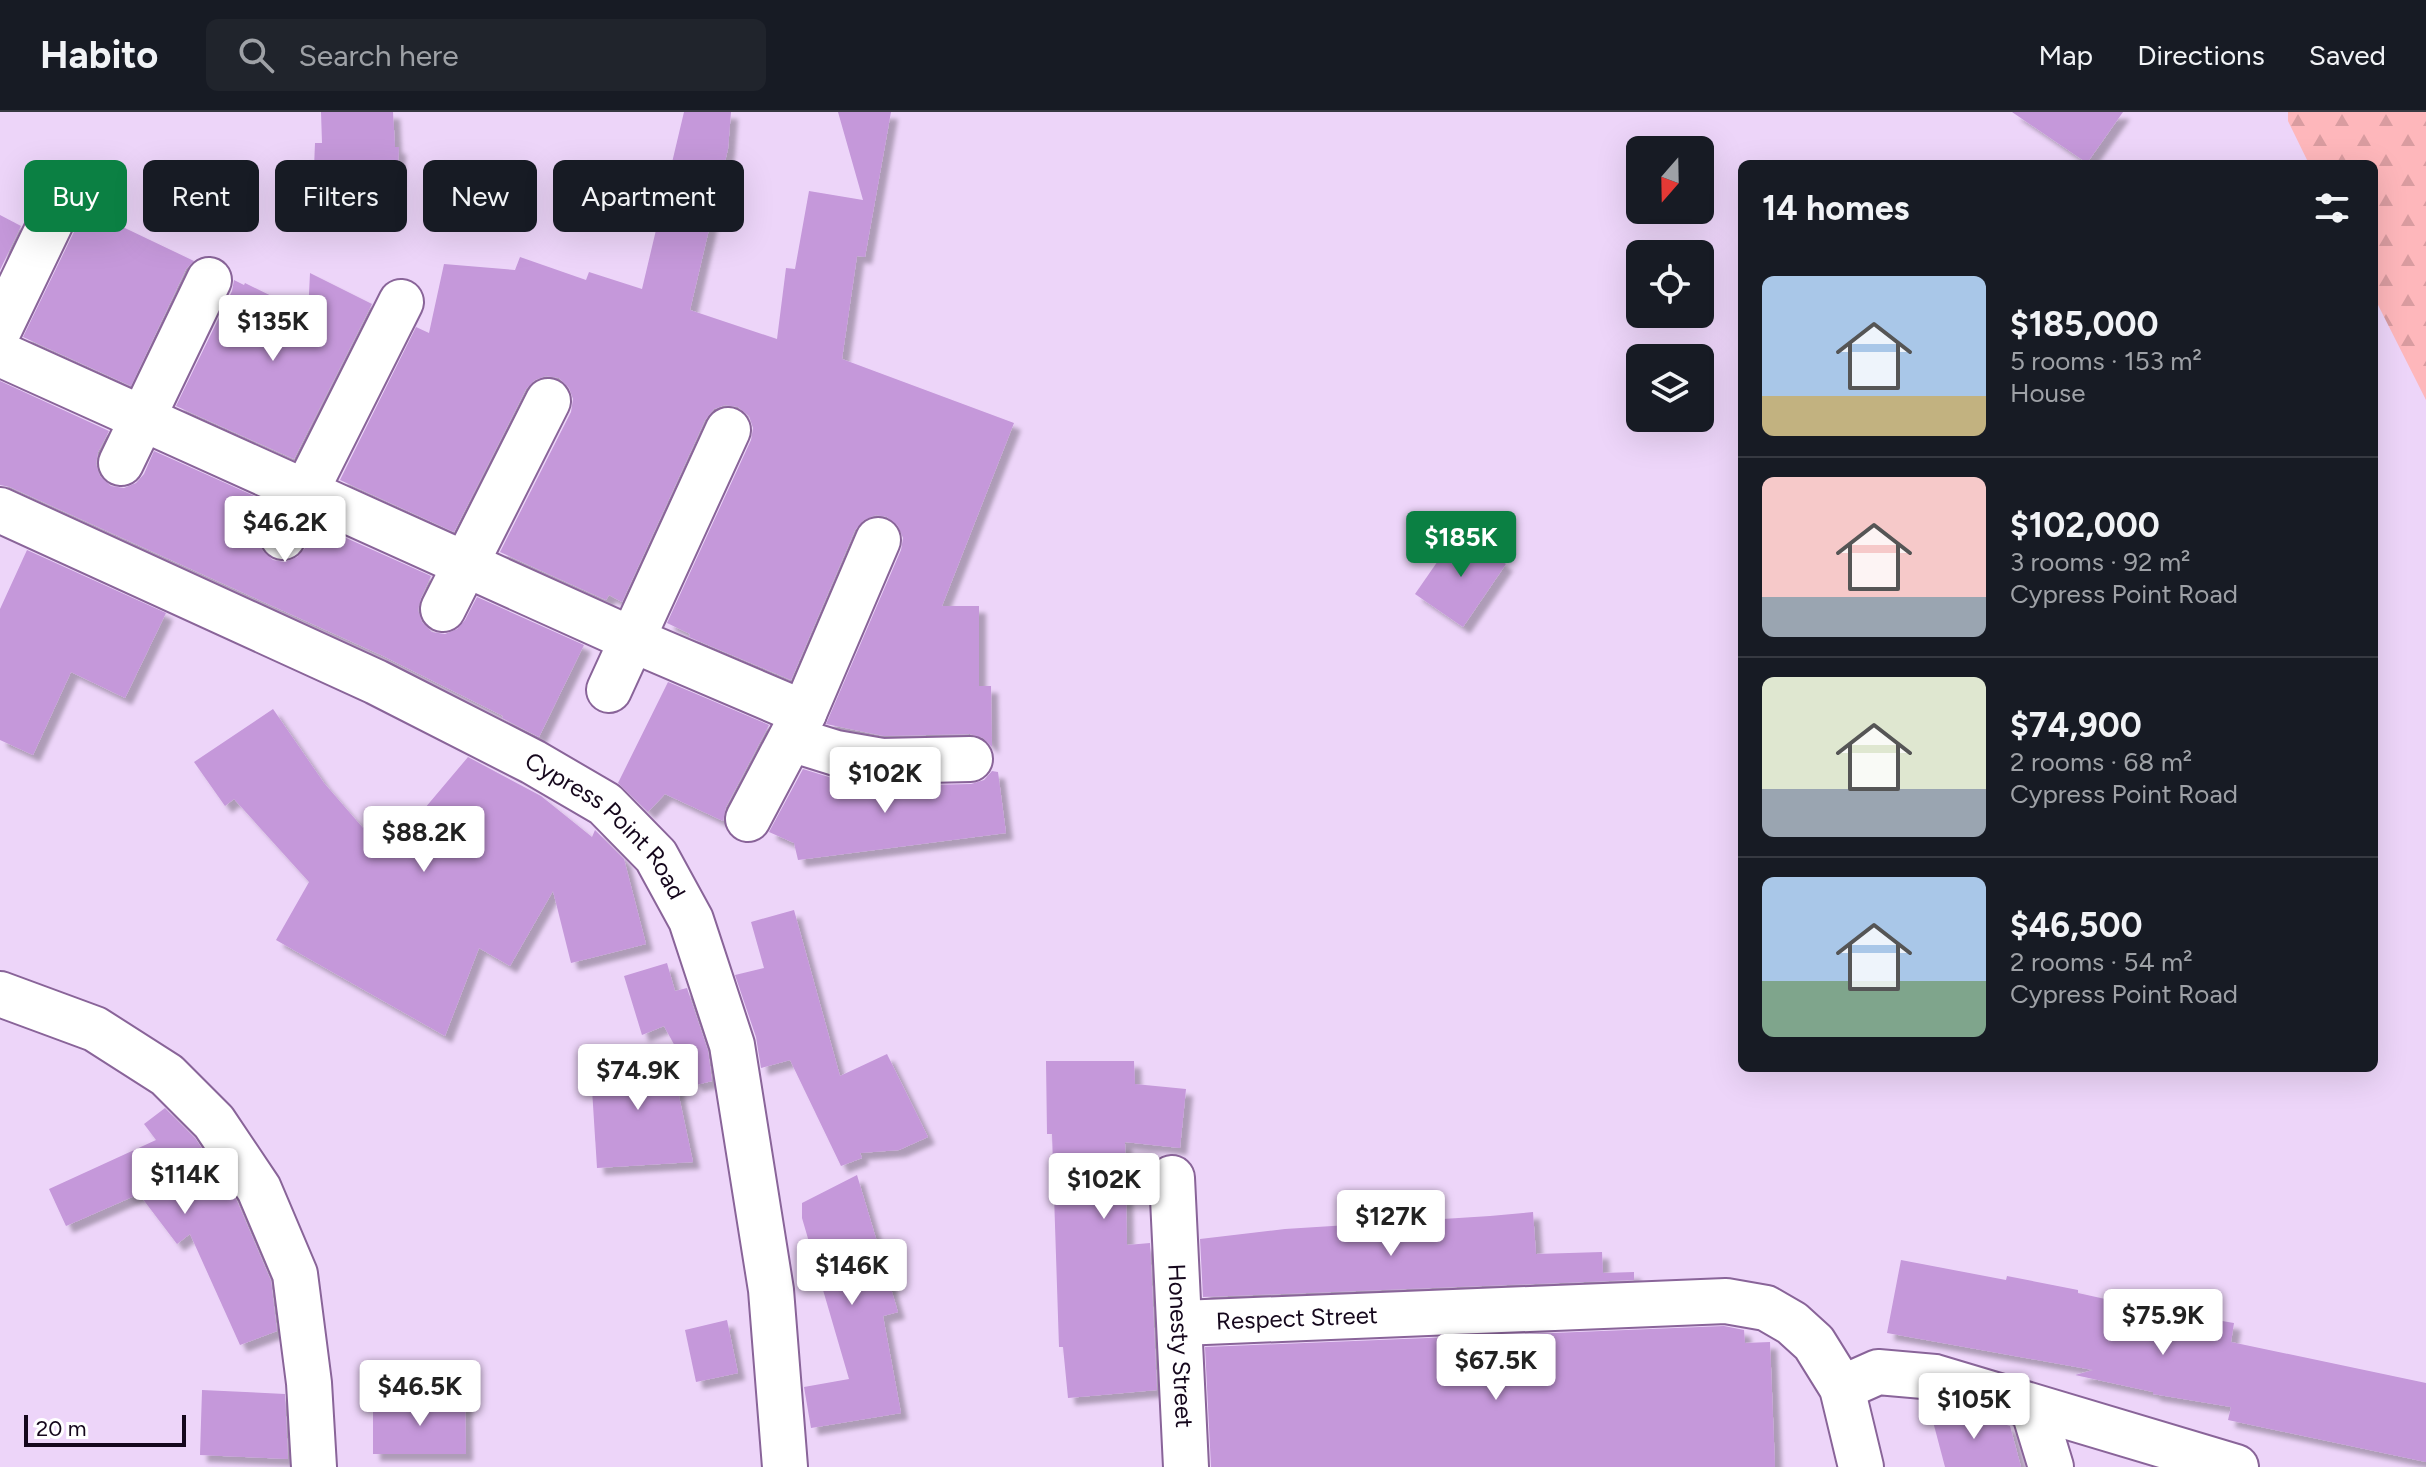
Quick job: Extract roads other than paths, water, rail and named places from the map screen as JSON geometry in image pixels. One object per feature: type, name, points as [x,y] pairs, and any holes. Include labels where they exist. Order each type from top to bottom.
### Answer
[{"type":"street","points":[[0,328],[46,232]]},
{"type":"street","points":[[121,463],[209,280]]},
{"type":"street","points":[[283,537],[401,302]]},
{"type":"street","points":[[0,354],[633,640],[798,726],[836,753],[882,761],[970,759]]},
{"type":"street","points":[[443,609],[548,401]]},
{"type":"street","points":[[609,690],[728,430]]},
{"type":"street","name":"Cypress Point Road","points":[[0,510],[376,682],[533,762],[605,804],[656,856],[691,920],[732,1045],[771,1290],[785,1467]]},
{"type":"street","points":[[748,819],[798,726],[878,540]]},
{"type":"street","points":[[0,994],[95,1029],[167,1075],[214,1122],[259,1189],[295,1274],[309,1383],[314,1467]]},
{"type":"street","name":"Honesty Street","points":[[1172,1178],[1186,1467]]},
{"type":"street","name":"Respect Street","points":[[1181,1323],[1726,1301],[1766,1308],[1792,1323],[1860,1380]]},
{"type":"street","points":[[1861,1467],[1860,1380],[1935,1377],[2236,1467]]},
{"type":"street","points":[[2033,1408],[2051,1467]]}]
